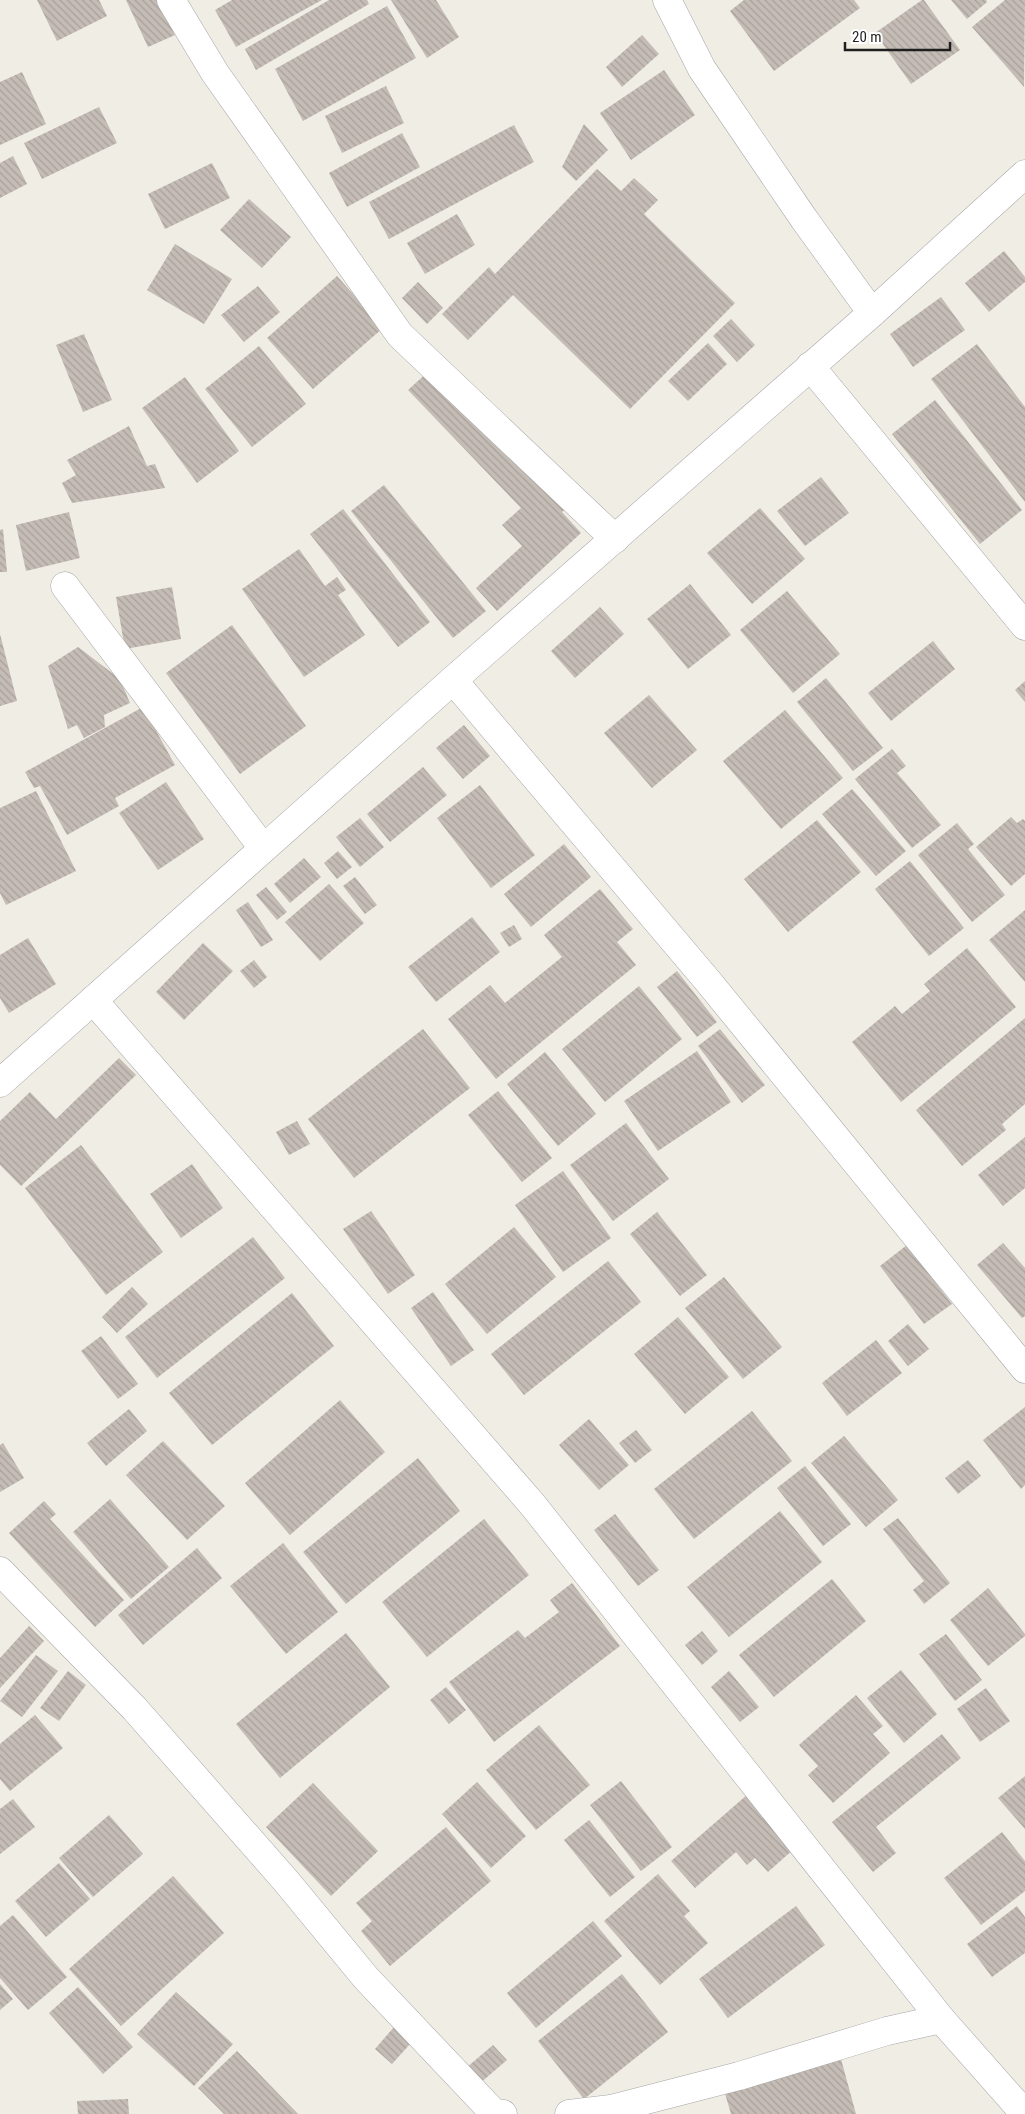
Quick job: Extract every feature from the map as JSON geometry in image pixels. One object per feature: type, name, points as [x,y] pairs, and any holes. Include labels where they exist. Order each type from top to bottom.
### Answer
[{"type":"street","points":[[171,0],[216,73],[400,335],[615,539]]},
{"type":"street","points":[[666,0],[702,69],[804,219],[872,313]]},
{"type":"street","points":[[0,1082],[453,680],[872,313],[1025,174]]},
{"type":"street","points":[[810,366],[1025,626]]},
{"type":"street","points":[[65,586],[263,848]]},
{"type":"street","points":[[453,680],[707,980],[1025,1370]]},
{"type":"street","points":[[93,1000],[532,1504],[940,2018],[1025,2114]]},
{"type":"street","points":[[0,1571],[134,1708],[286,1881],[366,1978],[494,2113],[503,2114]]},
{"type":"street","points":[[569,2114],[611,2109],[739,2076],[887,2031],[940,2018]]},
{"type":"building","points":[[37,0],[99,0],[107,16],[57,41]]},
{"type":"building","points":[[126,0],[158,0],[175,35],[148,47]]},
{"type":"building","points":[[232,0],[322,0],[236,47],[215,10]]},
{"type":"building","points":[[329,0],[367,0],[369,4],[256,70],[245,49]]},
{"type":"building","points":[[391,0],[436,0],[459,37],[427,58]]},
{"type":"building","points":[[744,0],[854,0],[860,8],[774,71],[730,11]]},
{"type":"building","points":[[924,0],[960,50],[911,84],[875,33]]},
{"type":"building","points":[[951,0],[986,0],[987,2],[967,19]]},
{"type":"building","points":[[1005,0],[1025,0],[1024,87],[972,27]]},
{"type":"building","points":[[387,6],[416,58],[303,121],[275,69]]},
{"type":"building","points":[[642,35],[659,54],[622,87],[606,67]]},
{"type":"building","points":[[664,70],[695,115],[631,160],[600,113]]},
{"type":"building","points":[[22,72],[46,124],[0,145],[0,82]]},
{"type":"building","points":[[386,86],[404,123],[342,153],[325,116]]},
{"type":"building","points":[[99,107],[117,143],[42,179],[24,143]]},
{"type":"building","points":[[584,124],[608,150],[576,181],[562,167]]},
{"type":"building","points":[[514,125],[534,162],[389,239],[369,202]]},
{"type":"building","points":[[402,133],[420,167],[347,207],[329,173]]},
{"type":"building","points":[[13,156],[27,184],[0,198],[0,163]]},
{"type":"building","points":[[212,163],[230,198],[165,229],[148,194]]},
{"type":"building","points":[[597,169],[621,191],[634,178],[658,200],[644,214],[735,303],[630,409],[513,295],[468,340],[442,314],[489,267],[495,274]]},
{"type":"building","points":[[249,199],[291,237],[262,268],[220,230]]},
{"type":"building","points":[[457,214],[475,245],[425,274],[407,243]]},
{"type":"building","points":[[175,244],[232,279],[204,324],[147,290]]},
{"type":"building","points":[[1004,251],[1025,277],[1025,282],[989,312],[965,283]]},
{"type":"building","points":[[337,276],[383,328],[313,389],[267,338]]},
{"type":"building","points":[[418,282],[443,308],[427,324],[402,298]]},
{"type":"building","points":[[258,286],[280,312],[244,342],[221,315]]},
{"type":"building","points":[[941,297],[965,330],[913,367],[890,334]]},
{"type":"building","points":[[731,319],[755,345],[737,362],[713,336]]},
{"type":"building","points":[[84,334],[112,400],[83,412],[56,345]]},
{"type":"building","points":[[708,343],[727,364],[688,401],[668,381]]},
{"type":"building","points":[[977,344],[1025,407],[1025,502],[931,379]]},
{"type":"building","points":[[259,346],[306,404],[252,447],[205,389]]},
{"type":"building","points":[[430,370],[568,507],[562,512],[581,533],[497,611],[476,588],[522,546],[502,525],[521,508],[408,390]]},
{"type":"building","points":[[185,377],[239,451],[197,483],[142,408]]},
{"type":"building","points":[[935,400],[1022,510],[980,544],[892,434]]},
{"type":"building","points":[[129,426],[147,466],[155,464],[165,488],[72,503],[62,483],[76,475],[67,460]]},
{"type":"building","points":[[821,477],[849,513],[805,546],[777,511]]},
{"type":"building","points":[[384,485],[486,611],[453,638],[351,511]]},
{"type":"building","points":[[760,508],[805,559],[752,604],[707,553]]},
{"type":"building","points":[[343,509],[430,622],[398,647],[310,534]]},
{"type":"building","points":[[69,512],[80,558],[26,571],[16,525]]},
{"type":"building","points":[[3,529],[7,572],[0,572],[0,530]]},
{"type":"building","points":[[299,549],[325,586],[337,577],[346,590],[338,595],[365,635],[304,677],[242,589]]},
{"type":"building","points":[[690,584],[731,635],[688,669],[647,619]]},
{"type":"building","points":[[172,587],[181,639],[125,649],[116,597]]},
{"type":"building","points":[[787,591],[840,654],[793,693],[740,630]]},
{"type":"building","points":[[600,607],[624,634],[575,678],[551,651]]},
{"type":"building","points":[[232,625],[306,726],[240,774],[166,673]]},
{"type":"building","points":[[0,634],[17,701],[0,706]]},
{"type":"building","points":[[933,641],[955,669],[891,721],[868,693]]},
{"type":"building","points":[[78,647],[120,679],[130,703],[104,715],[105,727],[84,738],[77,725],[68,729],[48,666]]},
{"type":"building","points":[[826,678],[883,748],[853,771],[797,702]]},
{"type":"building","points":[[1025,681],[1025,702],[1015,690]]},
{"type":"building","points":[[649,695],[697,750],[652,788],[604,733]]},
{"type":"building","points":[[143,707],[175,765],[115,798],[119,806],[67,835],[40,786],[34,788],[25,772]]},
{"type":"building","points":[[785,710],[843,778],[781,829],[723,761]]},
{"type":"building","points":[[464,725],[490,756],[463,779],[436,748]]},
{"type":"building","points":[[892,749],[906,766],[897,773],[941,825],[912,848],[855,779]]},
{"type":"building","points":[[423,767],[447,795],[390,842],[367,814]]},
{"type":"building","points":[[166,782],[204,839],[158,870],[119,813]]},
{"type":"building","points":[[480,785],[535,855],[491,888],[437,818]]},
{"type":"building","points":[[852,789],[906,851],[876,876],[822,814]]},
{"type":"building","points":[[36,791],[76,871],[6,905],[0,893],[0,808]]},
{"type":"building","points":[[1011,817],[1017,823],[1023,819],[1025,821],[1025,874],[1011,886],[976,847]]},
{"type":"building","points":[[360,818],[384,847],[360,867],[336,837]]},
{"type":"building","points":[[817,820],[861,872],[788,932],[744,879]]},
{"type":"building","points":[[957,823],[974,844],[968,849],[1005,895],[972,922],[918,855]]},
{"type":"building","points":[[564,844],[591,877],[531,927],[504,894]]},
{"type":"building","points":[[338,851],[352,867],[337,879],[324,863]]},
{"type":"building","points":[[304,858],[321,877],[290,903],[274,884]]},
{"type":"building","points":[[910,861],[964,928],[929,956],[875,889]]},
{"type":"building","points":[[355,877],[377,905],[365,914],[343,886]]},
{"type":"building","points":[[329,884],[364,923],[320,961],[285,922]]},
{"type":"building","points":[[266,887],[287,912],[277,920],[256,895]]},
{"type":"building","points":[[600,889],[633,929],[617,942],[636,965],[496,1079],[448,1019],[490,985],[505,1003],[562,957],[544,935]]},
{"type":"building","points":[[248,902],[273,940],[261,947],[236,910]]},
{"type":"building","points":[[1025,910],[1025,982],[989,940]]},
{"type":"building","points":[[472,917],[500,952],[436,1002],[408,967]]},
{"type":"building","points":[[514,925],[522,939],[509,947],[500,933]]},
{"type":"building","points":[[28,938],[56,984],[9,1013],[0,998],[0,955]]},
{"type":"building","points":[[203,943],[233,971],[184,1020],[156,992]]},
{"type":"building","points":[[967,948],[1016,1007],[901,1102],[852,1042],[895,1006],[902,1014],[930,991],[924,984]]},
{"type":"building","points":[[254,960],[267,977],[254,988],[240,971]]},
{"type":"building","points":[[677,971],[717,1022],[697,1037],[657,987]]},
{"type":"building","points":[[639,986],[682,1039],[605,1102],[562,1049]]},
{"type":"building","points":[[1025,1018],[1025,1104],[1002,1124],[1006,1130],[962,1166],[916,1110]]},
{"type":"building","points":[[423,1029],[470,1088],[354,1178],[308,1119]]},
{"type":"building","points":[[720,1029],[765,1085],[742,1103],[698,1046]]},
{"type":"building","points":[[697,1051],[731,1102],[658,1151],[624,1101]]},
{"type":"building","points":[[545,1052],[596,1114],[558,1146],[507,1084]]},
{"type":"building","points":[[119,1058],[136,1075],[21,1186],[0,1165],[0,1121],[30,1092],[56,1119]]},
{"type":"building","points":[[498,1091],[552,1158],[522,1182],[468,1115]]},
{"type":"building","points":[[297,1121],[310,1144],[289,1155],[276,1132]]},
{"type":"building","points":[[626,1123],[669,1179],[613,1221],[570,1165]]},
{"type":"building","points":[[1025,1137],[1025,1188],[1003,1206],[978,1175]]},
{"type":"building","points":[[81,1145],[163,1252],[106,1295],[25,1188]]},
{"type":"building","points":[[192,1164],[223,1208],[181,1238],[150,1194]]},
{"type":"building","points":[[563,1171],[611,1238],[563,1272],[515,1205]]},
{"type":"building","points":[[371,1211],[415,1275],[388,1294],[343,1229]]},
{"type":"building","points":[[657,1212],[707,1275],[680,1296],[630,1234]]},
{"type":"building","points":[[514,1227],[556,1277],[487,1334],[445,1284]]},
{"type":"building","points":[[253,1237],[285,1278],[157,1378],[125,1337]]},
{"type":"building","points":[[1003,1243],[1025,1268],[1025,1316],[1022,1318],[977,1265]]},
{"type":"building","points":[[907,1245],[952,1304],[924,1324],[880,1266]]},
{"type":"building","points":[[608,1261],[641,1302],[524,1395],[491,1354]]},
{"type":"building","points":[[724,1277],[782,1347],[743,1379],[685,1308]]},
{"type":"building","points":[[132,1287],[148,1304],[117,1333],[102,1317]]},
{"type":"building","points":[[433,1292],[474,1350],[451,1366],[411,1308]]},
{"type":"building","points":[[292,1293],[334,1346],[212,1445],[169,1393]]},
{"type":"building","points":[[678,1317],[729,1377],[685,1414],[634,1354]]},
{"type":"building","points":[[908,1324],[929,1349],[908,1366],[888,1341]]},
{"type":"building","points":[[101,1336],[138,1384],[118,1399],[81,1351]]},
{"type":"building","points":[[876,1340],[902,1373],[847,1416],[822,1383]]},
{"type":"building","points":[[340,1400],[385,1452],[290,1535],[245,1483]]},
{"type":"building","points":[[1025,1407],[1025,1485],[1021,1489],[983,1440]]},
{"type":"building","points":[[129,1409],[147,1431],[106,1466],[87,1443]]},
{"type":"building","points":[[752,1411],[792,1461],[694,1539],[654,1489]]},
{"type":"building","points":[[589,1419],[629,1465],[599,1490],[559,1445]]},
{"type":"building","points":[[636,1430],[652,1450],[635,1463],[619,1443]]},
{"type":"building","points":[[844,1436],[898,1500],[866,1527],[811,1463]]},
{"type":"building","points":[[163,1441],[225,1506],[187,1540],[126,1475]]},
{"type":"building","points":[[3,1443],[24,1478],[0,1492],[0,1445]]},
{"type":"building","points":[[418,1458],[460,1511],[346,1604],[303,1552]]},
{"type":"building","points":[[968,1460],[981,1476],[958,1494],[945,1478]]},
{"type":"building","points":[[805,1466],[851,1524],[823,1546],[777,1488]]},
{"type":"building","points":[[110,1499],[169,1567],[131,1599],[73,1532]]},
{"type":"building","points":[[44,1501],[56,1514],[50,1519],[124,1600],[95,1627],[9,1533]]},
{"type":"building","points":[[780,1511],[822,1562],[729,1637],[687,1587]]},
{"type":"building","points":[[615,1514],[659,1570],[638,1586],[594,1530]]},
{"type":"building","points":[[898,1518],[950,1583],[924,1604],[913,1590],[924,1581],[883,1529]]},
{"type":"building","points":[[484,1519],[529,1575],[427,1657],[382,1602]]},
{"type":"building","points":[[283,1543],[338,1612],[286,1654],[230,1586]]},
{"type":"building","points":[[197,1548],[222,1578],[143,1645],[118,1615]]},
{"type":"building","points":[[832,1579],[866,1621],[774,1697],[739,1655]]},
{"type":"building","points":[[572,1583],[620,1646],[494,1742],[449,1682],[518,1630],[525,1638],[559,1612],[550,1600]]},
{"type":"building","points":[[988,1588],[1025,1636],[988,1666],[950,1620]]},
{"type":"building","points":[[29,1626],[44,1641],[0,1688],[0,1658]]},
{"type":"building","points":[[702,1631],[718,1651],[702,1665],[685,1645]]},
{"type":"building","points":[[346,1633],[390,1687],[280,1778],[236,1724]]},
{"type":"building","points":[[946,1634],[982,1680],[955,1701],[919,1654]]},
{"type":"building","points":[[36,1655],[58,1671],[22,1717],[0,1701]]},
{"type":"building","points":[[901,1670],[937,1714],[904,1743],[867,1698]]},
{"type":"building","points":[[68,1671],[86,1685],[59,1721],[40,1708]]},
{"type":"building","points":[[729,1671],[759,1707],[740,1722],[711,1687]]},
{"type":"building","points":[[446,1687],[466,1710],[449,1724],[430,1700]]},
{"type":"building","points":[[986,1688],[1010,1721],[980,1742],[957,1709]]},
{"type":"building","points":[[856,1695],[883,1726],[873,1734],[890,1753],[833,1803],[808,1775],[818,1766],[799,1745]]},
{"type":"building","points":[[35,1715],[63,1748],[10,1791],[0,1779],[0,1744]]},
{"type":"building","points":[[539,1725],[590,1785],[536,1830],[486,1770]]},
{"type":"building","points":[[942,1734],[961,1758],[876,1827],[896,1853],[873,1872],[832,1822]]},
{"type":"building","points":[[1025,1776],[1025,1829],[998,1798]]},
{"type":"building","points":[[621,1781],[672,1847],[641,1871],[590,1805]]},
{"type":"building","points":[[477,1782],[526,1836],[491,1868],[442,1814]]},
{"type":"building","points":[[313,1783],[378,1851],[331,1896],[266,1827]]},
{"type":"building","points":[[748,1794],[795,1848],[768,1872],[755,1858],[747,1865],[736,1852],[695,1888],[671,1861]]},
{"type":"building","points":[[13,1799],[35,1827],[0,1854],[0,1809]]},
{"type":"building","points":[[109,1815],[143,1854],[93,1897],[59,1858]]},
{"type":"building","points":[[589,1820],[635,1877],[610,1897],[564,1840]]},
{"type":"building","points":[[446,1827],[491,1881],[390,1966],[361,1931],[372,1921],[356,1903]]},
{"type":"building","points":[[1002,1832],[1025,1861],[1025,1891],[981,1925],[944,1878]]},
{"type":"building","points":[[59,1863],[90,1899],[46,1937],[15,1901]]},
{"type":"building","points":[[658,1874],[690,1911],[684,1916],[708,1943],[660,1985],[604,1921]]},
{"type":"building","points":[[173,1876],[224,1933],[121,2026],[69,1969]]},
{"type":"building","points":[[796,1906],[825,1945],[728,2018],[699,1979]]},
{"type":"building","points":[[1017,1906],[1025,1917],[1025,1953],[992,1977],[967,1944]]},
{"type":"building","points":[[13,1915],[67,1977],[28,2010],[0,1978],[0,1926]]},
{"type":"building","points":[[593,1921],[622,1956],[536,2028],[507,1993]]},
{"type":"building","points":[[622,1974],[668,2032],[584,2099],[538,2041]]},
{"type":"building","points":[[0,1984],[13,1999],[0,2010]]},
{"type":"building","points":[[78,1987],[133,2047],[103,2074],[49,2013]]},
{"type":"building","points":[[176,1992],[233,2044],[194,2086],[137,2034]]},
{"type":"building","points":[[394,2027],[411,2043],[392,2064],[375,2049]]},
{"type":"building","points":[[493,2045],[507,2060],[479,2084],[466,2068]]},
{"type":"building","points":[[237,2051],[298,2114],[224,2114],[198,2088]]},
{"type":"building","points":[[841,2059],[856,2114],[731,2114],[724,2090]]},
{"type":"building","points":[[128,2099],[129,2114],[78,2114],[77,2101]]}]
